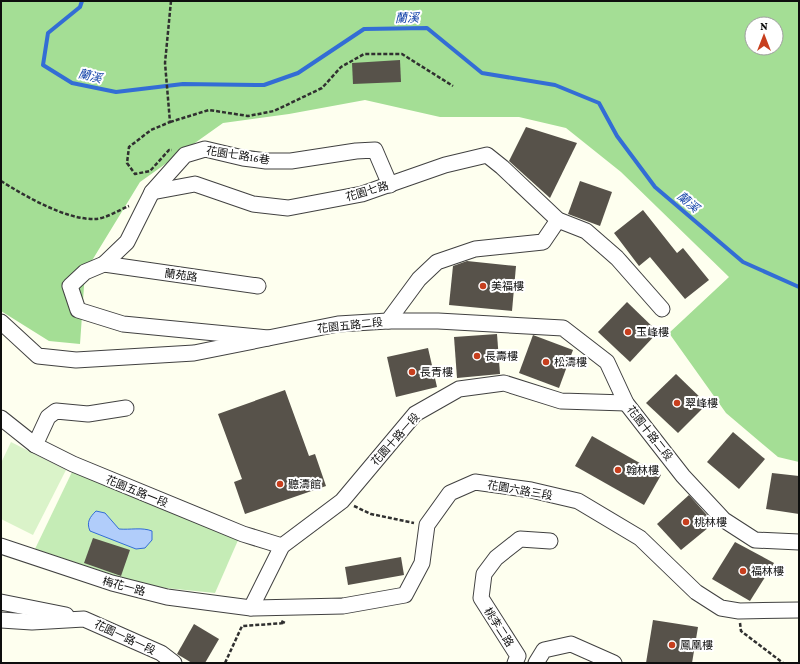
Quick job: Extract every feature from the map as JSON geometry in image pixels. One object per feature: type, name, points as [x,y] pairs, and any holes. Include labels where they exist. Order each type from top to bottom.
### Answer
[{"type":"street","name":"花園七路16巷","points":[[152,192],[184,155],[205,149],[243,158],[266,161],[291,161],[356,151],[375,150],[390,185]]},
{"type":"street","name":"花園七路","points":[[152,192],[195,184],[253,204],[288,208],[362,194],[445,165],[487,155],[502,166],[558,220]]},
{"type":"street","points":[[152,192],[127,242],[104,264],[84,272],[70,286],[78,310],[123,324],[268,338]]},
{"type":"street","points":[[558,220],[586,231],[617,258],[662,309]]},
{"type":"street","name":"花園五路二段","points":[[268,338],[338,324],[388,321],[419,279],[438,262],[475,249],[544,242],[558,220]]},
{"type":"street","name":"蘭苑路","points":[[104,264],[258,286]]},
{"type":"street","name":"花園十路二段","points":[[388,321],[438,321],[563,328],[607,362],[626,403],[683,476],[724,520],[755,540],[799,542]]},
{"type":"street","points":[[1,322],[38,356],[76,360],[194,353],[268,338]]},
{"type":"street","name":"花園十路一段","points":[[282,546],[342,501],[415,414],[459,389],[504,383],[561,401],[626,403]]},
{"type":"street","points":[[35,445],[48,417],[56,412],[88,414],[126,408]]},
{"type":"street","name":"花園五路一段","points":[[1,418],[35,445],[73,464],[243,534],[282,546]]},
{"type":"street","name":"花園六路三段","points":[[251,608],[343,606],[405,595],[422,563],[427,525],[450,493],[475,482],[531,490],[578,501],[640,538],[696,592],[721,608],[739,610],[799,610]]},
{"type":"street","name":"桃李二路","points":[[515,663],[518,656],[481,598],[484,574],[496,558],[520,539],[550,541]]},
{"type":"street","name":"梅花一路","points":[[1,546],[112,583],[167,597],[251,608]]},
{"type":"street","points":[[251,608],[282,546]]},
{"type":"street","points":[[1,602],[84,618]]},
{"type":"street","name":"花園一路一段","points":[[1,620],[32,622],[84,618],[174,663]]},
{"type":"street","points":[[536,663],[544,650],[571,644],[614,663]]},
{"type":"path","points":[[170,122],[170,102],[165,63],[171,1]]},
{"type":"path","points":[[177,149],[170,150],[150,171],[135,174],[127,163],[129,147],[151,130],[170,122],[209,110],[248,116],[274,111],[322,88],[341,67],[364,54],[402,54],[453,86]]},
{"type":"path","points":[[1,181],[30,200],[80,218],[96,219],[134,204]]},
{"type":"path","points":[[342,501],[371,514],[427,525]]},
{"type":"path","points":[[739,610],[741,631],[783,663]]},
{"type":"path","points":[[225,663],[242,626],[285,623],[278,620]]},
{"type":"green space","points":[[1,1],[799,1],[799,462],[778,457],[726,413],[669,333],[729,277],[621,172],[566,128],[519,117],[440,117],[365,100],[289,114],[223,123],[140,182],[85,272],[80,344],[49,341],[1,311]]},
{"type":"green space","points":[[11,442],[66,470],[33,535],[1,519],[1,463]]},
{"type":"green space","points":[[72,472],[239,538],[215,593],[146,586],[35,549]]},
{"type":"water","points":[[96,511],[105,513],[119,529],[140,529],[152,531],[152,540],[145,548],[136,549],[90,531],[88,525],[89,520]]},
{"type":"building","points":[[400,60],[401,82],[353,84],[352,63]]},
{"type":"building","points":[[526,127],[577,143],[550,198],[509,161]]},
{"type":"building","points":[[580,181],[612,192],[600,226],[568,214]]},
{"type":"building","points":[[643,210],[677,253],[683,248],[709,280],[685,299],[650,257],[639,266],[614,233]]},
{"type":"building","name":"美福樓","points":[[467,261],[516,266],[512,311],[449,305],[453,266]]},
{"type":"building","name":"玉峰樓","points":[[627,302],[658,332],[630,362],[598,332]]},
{"type":"building","name":"長壽樓","points":[[497,334],[500,374],[457,378],[454,337]]},
{"type":"building","name":"松濤樓","points":[[533,335],[573,350],[559,388],[519,373]]},
{"type":"building","name":"長青樓","points":[[428,348],[437,387],[396,397],[387,357]]},
{"type":"building","name":"翠峰樓","points":[[676,374],[707,404],[678,433],[646,403]]},
{"type":"building","points":[[285,390],[309,456],[315,454],[326,486],[245,514],[234,482],[242,479],[218,414]]},
{"type":"building","points":[[733,432],[765,459],[739,489],[707,462]]},
{"type":"building","name":"翰林樓","points":[[592,436],[661,475],[644,505],[575,466]]},
{"type":"building","points":[[772,473],[799,476],[799,514],[766,509]]},
{"type":"building","name":"桃林樓","points":[[689,495],[714,523],[681,550],[657,524]]},
{"type":"building","points":[[93,538],[130,550],[121,576],[84,563]]},
{"type":"building","name":"福林樓","points":[[735,542],[774,563],[750,601],[712,579]]},
{"type":"building","points":[[401,557],[404,575],[348,585],[345,567]]},
{"type":"building","name":"鳳凰樓","points":[[653,620],[698,627],[692,663],[646,663]]},
{"type":"building","points":[[194,624],[219,639],[205,663],[192,663],[177,654]]},
{"type":"waterway","name":"蘭溪","points":[[82,1],[80,7],[48,33],[43,65],[72,83],[116,92],[183,84],[264,85],[298,73],[364,29],[427,28],[482,73],[555,85],[599,103],[617,136],[655,187],[743,262],[799,287]]},
{"type":"place","name":"美福樓","points":[[483,286]]},
{"type":"place","name":"玉峰樓","points":[[628,332]]},
{"type":"place","name":"長壽樓","points":[[477,356]]},
{"type":"place","name":"松濤樓","points":[[546,362]]},
{"type":"place","name":"長青樓","points":[[412,372]]},
{"type":"place","name":"翠峰樓","points":[[677,403]]},
{"type":"place","name":"翰林樓","points":[[618,470]]},
{"type":"place","name":"聽濤館","points":[[280,484]]},
{"type":"place","name":"桃林樓","points":[[686,522]]},
{"type":"place","name":"福林樓","points":[[743,571]]},
{"type":"place","name":"鳳凰樓","points":[[672,645]]}]
